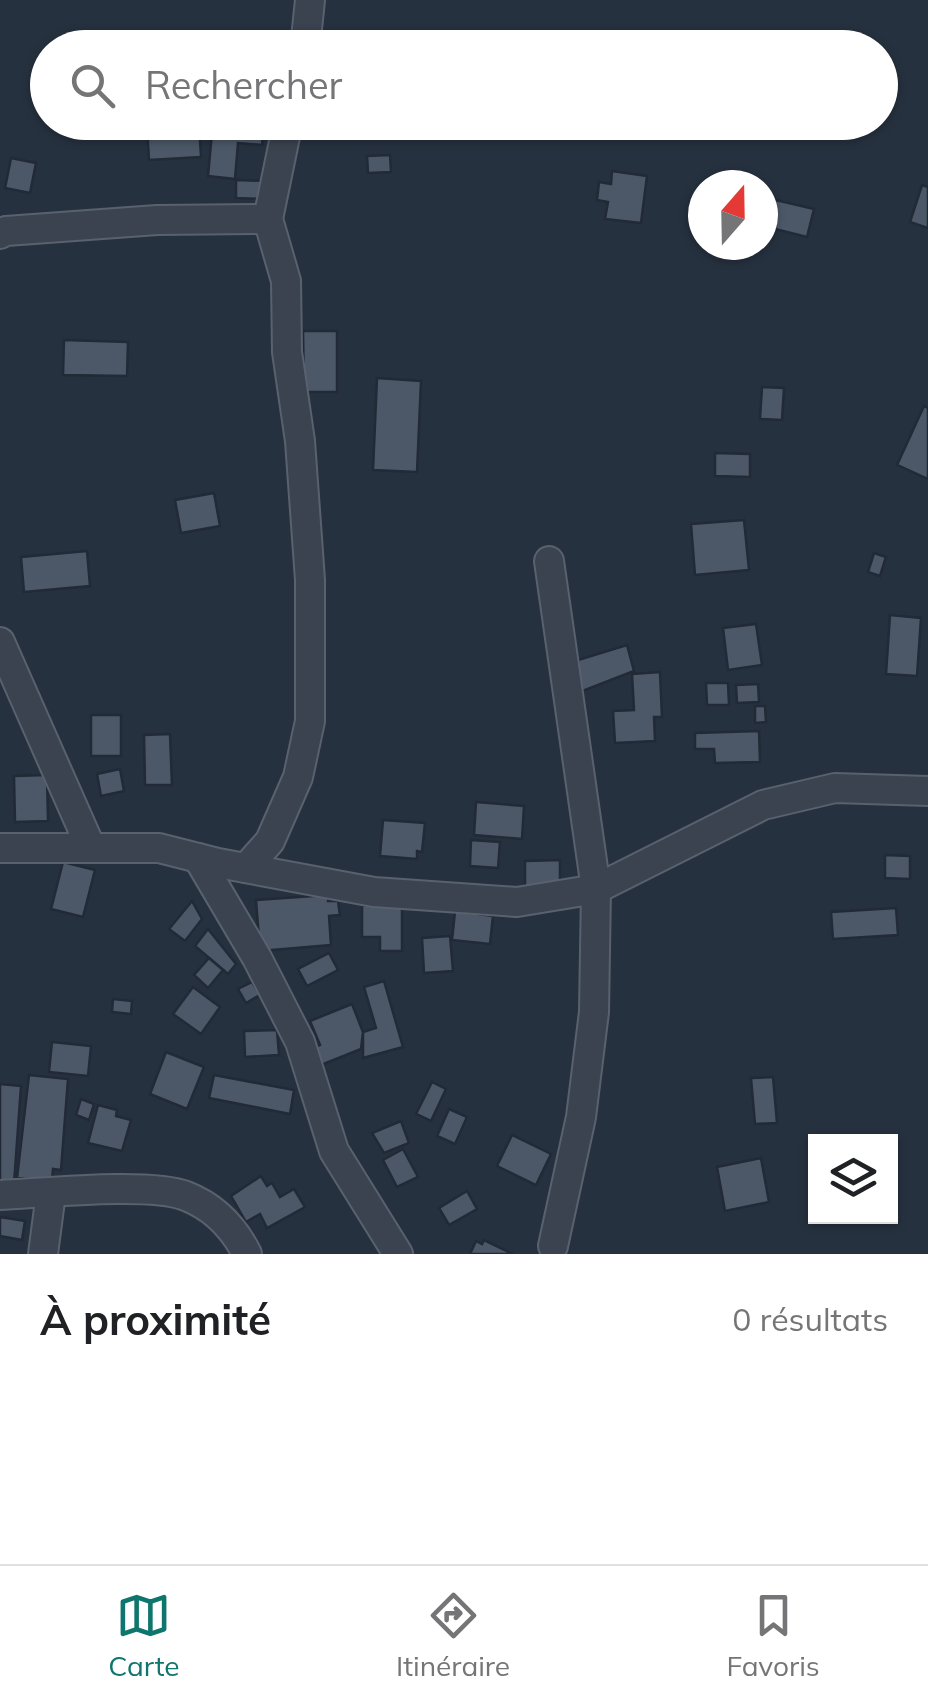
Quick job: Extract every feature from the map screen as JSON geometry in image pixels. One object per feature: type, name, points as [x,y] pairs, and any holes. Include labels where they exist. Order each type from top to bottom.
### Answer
[{"type":"street","points":[[307,30],[310,0]]},
{"type":"street","points":[[246,868],[270,841],[298,778],[310,721],[310,580],[300,441],[287,352],[286,282],[268,219],[284,140]]},
{"type":"street","points":[[2,232],[158,220],[268,219]]},
{"type":"street","points":[[549,560],[596,889],[594,1012],[586,1082],[553,1246]]},
{"type":"street","points":[[0,642],[91,848]]},
{"type":"street","points":[[0,848],[159,848],[374,892],[517,902],[596,889],[763,805],[834,788],[928,790]]},
{"type":"street","points":[[198,858],[257,958],[300,1042],[334,1151],[398,1254]]},
{"type":"street","points":[[0,1195],[146,1190],[184,1195],[213,1210],[236,1234],[246,1254]]},
{"type":"street","points":[[44,1254],[51,1193]]},
{"type":"building","points":[[148,140],[200,140],[201,157],[149,160]]},
{"type":"building","points":[[211,140],[263,140],[262,145],[238,143],[235,179],[208,176]]},
{"type":"building","points":[[390,155],[391,172],[368,173],[367,156]]},
{"type":"building","points":[[11,158],[36,163],[30,193],[5,188]]},
{"type":"building","points":[[612,171],[647,176],[641,223],[605,219],[608,202],[597,200],[599,182],[611,184]]},
{"type":"building","points":[[236,180],[267,181],[267,199],[236,198]]},
{"type":"building","points":[[922,185],[928,187],[928,228],[910,222]]},
{"type":"building","points":[[778,201],[814,209],[807,237],[778,230]]},
{"type":"building","points":[[303,331],[337,331],[337,392],[304,392]]},
{"type":"building","points":[[64,340],[128,342],[127,376],[63,375]]},
{"type":"building","points":[[377,378],[421,381],[417,472],[373,470]]},
{"type":"building","points":[[762,387],[784,388],[782,420],[760,419]]},
{"type":"building","points":[[924,406],[928,408],[928,479],[897,465]]},
{"type":"building","points":[[715,453],[750,454],[750,477],[715,476]]},
{"type":"building","points":[[214,493],[220,526],[181,533],[175,500]]},
{"type":"building","points":[[744,520],[749,570],[695,575],[691,524]]},
{"type":"building","points":[[87,551],[90,586],[24,592],[21,557]]},
{"type":"building","points":[[874,553],[886,557],[880,576],[868,572]]},
{"type":"building","points":[[890,615],[921,618],[917,676],[886,674]]},
{"type":"building","points":[[756,624],[762,665],[728,670],[723,628]]},
{"type":"building","points":[[627,645],[634,671],[580,692],[578,660]]},
{"type":"building","points":[[660,672],[662,717],[654,717],[655,741],[615,743],[613,711],[634,710],[632,674]]},
{"type":"building","points":[[706,683],[728,683],[729,705],[707,705]]},
{"type":"building","points":[[758,684],[759,702],[737,703],[736,685]]},
{"type":"building","points":[[755,706],[765,706],[766,722],[755,723]]},
{"type":"building","points":[[91,715],[121,715],[121,756],[91,756]]},
{"type":"building","points":[[759,731],[760,762],[715,763],[714,749],[695,749],[695,733]]},
{"type":"building","points":[[170,734],[172,785],[145,785],[144,735]]},
{"type":"building","points":[[120,769],[124,791],[101,796],[97,774]]},
{"type":"building","points":[[47,775],[48,821],[15,822],[14,776]]},
{"type":"building","points":[[476,802],[524,806],[522,839],[474,835]]},
{"type":"building","points":[[383,820],[425,823],[422,852],[417,851],[417,859],[380,856]]},
{"type":"building","points":[[471,840],[500,842],[498,868],[470,866]]},
{"type":"building","points":[[885,855],[910,856],[910,879],[885,878]]},
{"type":"building","points":[[560,860],[560,893],[525,893],[525,861]]},
{"type":"building","points":[[63,862],[95,870],[83,917],[51,909]]},
{"type":"building","points":[[328,895],[328,901],[338,901],[340,915],[329,916],[331,945],[260,951],[256,900]]},
{"type":"building","points":[[192,901],[202,919],[185,941],[169,929]]},
{"type":"building","points":[[362,905],[402,906],[402,951],[380,951],[380,937],[362,937]]},
{"type":"building","points":[[896,908],[898,935],[833,939],[831,912]]},
{"type":"building","points":[[455,911],[493,916],[490,944],[452,940]]},
{"type":"building","points":[[208,929],[236,964],[228,974],[195,946]]},
{"type":"building","points":[[450,936],[453,971],[424,973],[422,938]]},
{"type":"building","points":[[329,953],[338,970],[307,986],[298,969]]},
{"type":"building","points":[[209,958],[223,970],[208,988],[194,975]]},
{"type":"building","points":[[384,981],[403,1047],[363,1058],[363,1032],[376,1028],[364,987]]},
{"type":"building","points":[[252,982],[260,995],[246,1003],[238,989]]},
{"type":"building","points":[[193,987],[220,1007],[201,1034],[173,1014]]},
{"type":"building","points":[[113,999],[132,1001],[131,1014],[112,1012]]},
{"type":"building","points":[[352,1004],[363,1032],[361,1049],[321,1065],[314,1048],[320,1045],[310,1021]]},
{"type":"building","points":[[277,1030],[279,1055],[245,1057],[244,1031]]},
{"type":"building","points":[[52,1042],[91,1046],[88,1076],[49,1072]]},
{"type":"building","points":[[166,1052],[204,1067],[187,1109],[150,1094]]},
{"type":"building","points":[[29,1075],[68,1079],[61,1170],[53,1169],[52,1181],[17,1178]]},
{"type":"building","points":[[214,1075],[294,1090],[290,1114],[209,1098]]},
{"type":"building","points":[[773,1077],[777,1123],[755,1124],[751,1078]]},
{"type":"building","points":[[432,1082],[446,1089],[431,1121],[416,1114]]},
{"type":"building","points":[[0,1084],[21,1086],[14,1184],[0,1183]]},
{"type":"building","points":[[81,1099],[94,1104],[89,1120],[76,1115]]},
{"type":"building","points":[[98,1105],[117,1110],[116,1116],[131,1120],[122,1151],[88,1143]]},
{"type":"building","points":[[449,1109],[467,1117],[455,1144],[437,1136]]},
{"type":"building","points":[[401,1121],[409,1143],[384,1153],[372,1133]]},
{"type":"building","points":[[512,1135],[551,1154],[536,1185],[497,1166]]},
{"type":"building","points":[[403,1149],[418,1177],[397,1187],[383,1160]]},
{"type":"building","points":[[761,1158],[769,1202],[725,1211],[717,1167]]},
{"type":"building","points":[[261,1176],[267,1186],[272,1183],[280,1197],[294,1189],[305,1207],[267,1228],[260,1214],[246,1222],[231,1196]]},
{"type":"building","points":[[467,1191],[477,1209],[449,1225],[439,1208]]},
{"type":"building","points":[[0,1217],[25,1221],[22,1240],[0,1236]]},
{"type":"building","points":[[484,1240],[513,1254],[470,1254],[476,1241],[482,1244]]}]
